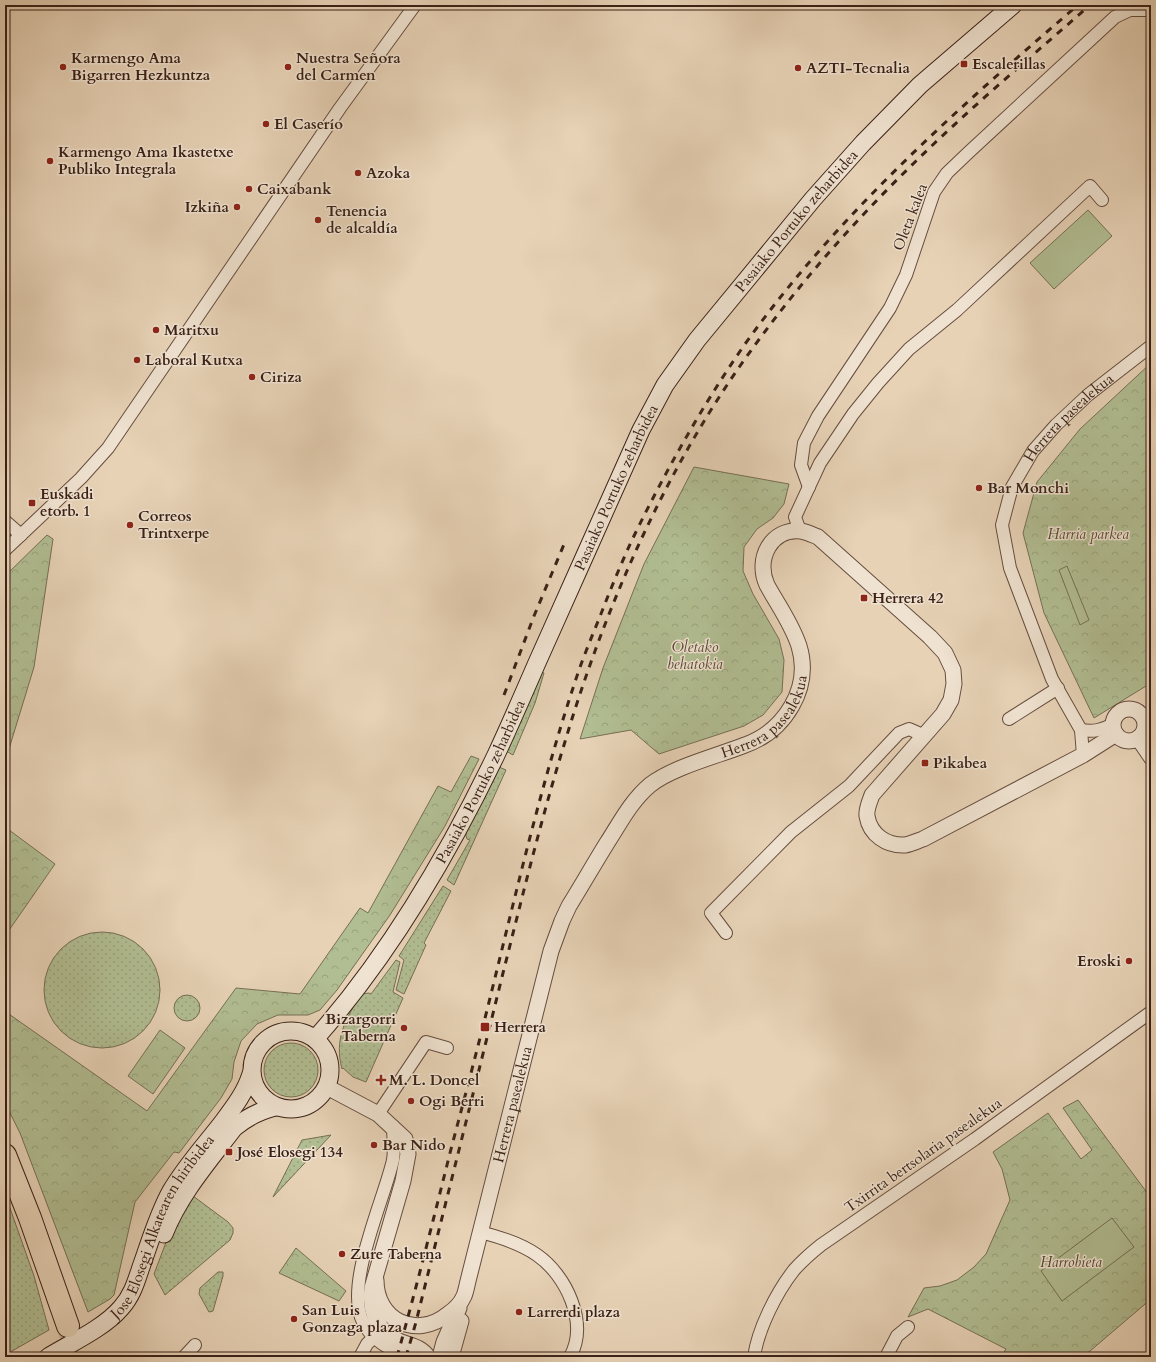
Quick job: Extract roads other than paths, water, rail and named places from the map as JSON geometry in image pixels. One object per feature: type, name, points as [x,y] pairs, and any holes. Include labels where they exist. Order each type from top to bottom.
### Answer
[{"type":"highway","points":[[5,1155],[30,1218],[68,1326]]},
{"type":"main road","name":"Pasaiako Portuko zeharbidea","points":[[315,1039],[379,957],[423,890],[454,837],[499,749],[638,436],[665,385],[697,340],[756,266],[812,199],[863,142],[920,85],[1013,5]]},
{"type":"main road","points":[[294,1031],[305,1033],[315,1039],[328,1055],[329,1060],[330,1076],[322,1095],[305,1107],[295,1110],[285,1110],[266,1102],[258,1094],[253,1084],[251,1074],[252,1062],[256,1052],[263,1042],[282,1032],[294,1031]]},
{"type":"main road","name":"Jose Elosegi Alkatearen hiribidea","points":[[48,1357],[112,1317],[129,1298],[164,1205],[171,1191],[238,1103],[246,1089],[251,1074]]},
{"type":"main road","name":"Jose Elosegi Alkatearen hiribidea","points":[[69,1357],[112,1330],[129,1314],[138,1303],[144,1290],[170,1220],[190,1186],[234,1128],[253,1114],[275,1107]]},
{"type":"street","points":[[5,550],[81,478],[108,448],[340,108],[415,5]]},
{"type":"street","name":"Oleta kalea","points":[[809,487],[802,465],[804,443],[818,416],[890,308],[906,275],[928,208],[938,185],[947,173],[969,152],[1115,17],[1130,10],[1151,10]]},
{"type":"street","points":[[1102,200],[1090,186],[957,310],[909,349],[878,383],[853,414],[820,463],[795,517],[800,531],[818,537],[828,545],[930,637],[945,653],[953,670],[954,684],[951,700],[943,714],[872,795],[868,806],[867,815],[872,829],[882,840],[889,844],[906,845],[923,839],[1083,755],[1114,729]]},
{"type":"street","name":"Herrera pasealekua","points":[[1081,730],[1052,679],[1010,568],[1002,525],[1012,486],[1033,451],[1056,425],[1088,395],[1151,346]]},
{"type":"street","points":[[5,521],[22,535]]},
{"type":"street","name":"Herrera pasealekua","points":[[421,1326],[446,1316],[464,1296],[551,951],[569,906],[631,805],[650,785],[663,776],[746,745],[765,736],[776,728],[786,716],[794,702],[799,690],[801,678],[802,664],[800,648],[793,631],[763,577],[762,569],[764,554],[769,545],[785,533],[800,531]]},
{"type":"street","points":[[1009,719],[1058,688]]},
{"type":"street","points":[[1132,710],[1147,718],[1144,730],[1138,738],[1128,741],[1119,738],[1114,729],[1114,719],[1122,711],[1132,710]]},
{"type":"street","points":[[726,933],[711,913],[786,838],[849,786],[899,733],[909,729],[925,736]]},
{"type":"street","points":[[1083,755],[1081,730],[1092,732],[1103,729],[1114,729]]},
{"type":"street","points":[[1138,738],[1151,757]]},
{"type":"street","name":"Txirrita bertsolaria pasealekua","points":[[754,1357],[762,1326],[773,1305],[794,1270],[808,1256],[821,1245],[981,1134],[1151,1012]]},
{"type":"street","points":[[378,1114],[426,1042],[447,1048]]},
{"type":"street","points":[[327,1086],[378,1114],[393,1126],[405,1139],[408,1154],[403,1181],[376,1280],[372,1288],[371,1307],[378,1324],[384,1332],[412,1352]]},
{"type":"street","points":[[393,1126],[393,1158],[360,1272],[357,1293],[358,1311],[367,1330],[384,1345],[412,1352],[422,1350],[428,1357]]},
{"type":"street","points":[[480,1232],[497,1236],[528,1249],[556,1273],[568,1293],[575,1316],[577,1328],[576,1341],[570,1357]]},
{"type":"street","points":[[376,1280],[378,1297],[387,1313],[394,1319],[403,1323],[412,1326],[421,1326],[431,1331],[444,1342],[446,1357]]},
{"type":"street","points":[[452,1357],[460,1326],[464,1296]]},
{"type":"street","points":[[440,1357],[444,1342],[464,1296]]},
{"type":"street","points":[[412,1352],[444,1342],[452,1336],[460,1326]]},
{"type":"street","points":[[886,1357],[897,1336],[908,1327]]},
{"type":"street","points":[[360,1357],[367,1344],[374,1337]]},
{"type":"street","points":[[184,1357],[195,1344]]},
{"type":"tunnel","points":[[68,1326],[77,1357]]},
{"type":"railway","points":[[397,1357],[476,1054],[542,790],[579,670],[632,540],[671,464],[714,391],[745,344],[781,296],[859,207],[901,165],[988,84],[1078,5]]},
{"type":"railway","points":[[406,1357],[523,892],[555,774],[597,646],[637,548],[660,501],[711,409],[759,339],[822,260],[890,187],[957,122],[1090,5]]},
{"type":"railway","points":[[504,695],[534,616],[565,542]]},
{"type":"place","name":"Escalerillas","points":[[964,64]]},
{"type":"place","name":"Karmengo Ama Bigarren Hezkuntza","points":[[63,67]]},
{"type":"place","name":"Nuestra Señora del Carmen","points":[[288,67]]},
{"type":"place","name":"AZTI-Tecnalia","points":[[798,68]]},
{"type":"place","name":"El Caserío","points":[[266,124]]},
{"type":"place","name":"Karmengo Ama Ikastetxe Publiko Integrala","points":[[50,161]]},
{"type":"place","name":"Azoka","points":[[358,173]]},
{"type":"place","name":"Caixabank","points":[[249,189]]},
{"type":"place","name":"Izkiña","points":[[237,207]]},
{"type":"place","name":"Tenencia de alcaldía","points":[[318,220]]},
{"type":"place","name":"Maritxu","points":[[156,330]]},
{"type":"place","name":"Laboral Kutxa","points":[[137,360]]},
{"type":"place","name":"Ciriza","points":[[252,377]]},
{"type":"place","name":"Bar Monchi","points":[[979,488]]},
{"type":"place","name":"Euskadi etorb. 1","points":[[32,503]]},
{"type":"place","name":"Correos Trintxerpe","points":[[130,525]]},
{"type":"place","name":"Herrera 42","points":[[864,598]]},
{"type":"place","name":"Pikabea","points":[[925,763]]},
{"type":"place","name":"Eroski","points":[[1129,961]]},
{"type":"place","name":"Herrera","points":[[485,1027]]},
{"type":"place","name":"Bizargorri Taberna","points":[[404,1028]]},
{"type":"place","name":"M. L. Doncel","points":[[381,1080]]},
{"type":"place","name":"Ogi Berri","points":[[411,1101]]},
{"type":"place","name":"Bar Nido","points":[[374,1145]]},
{"type":"place","name":"José Elosegi 134","points":[[229,1152]]},
{"type":"place","name":"Zure Taberna","points":[[342,1254]]},
{"type":"place","name":"Larrerdi plaza","points":[[519,1312]]},
{"type":"place","name":"San Luis Gonzaga plaza","points":[[294,1319]]},
{"type":"park label","name":"Harria parkea","points":[[1088,534]]},
{"type":"park label","name":"Oletako behatokia","points":[[695,656]]},
{"type":"park label","name":"Harrobieta","points":[[1071,1262]]}]
